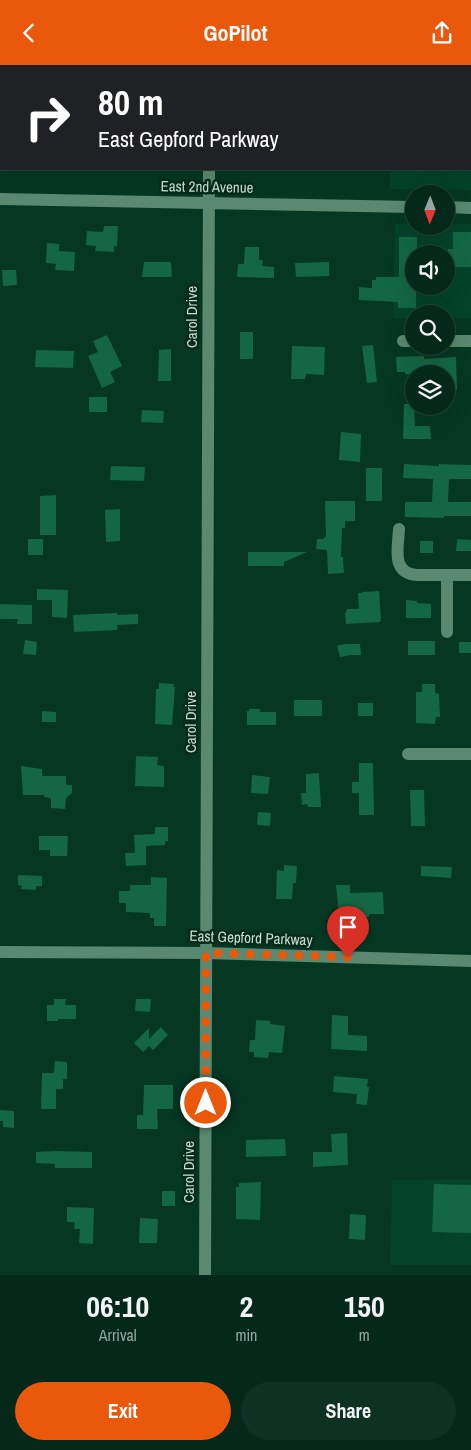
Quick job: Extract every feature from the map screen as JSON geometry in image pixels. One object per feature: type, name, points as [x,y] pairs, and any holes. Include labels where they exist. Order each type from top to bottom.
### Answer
[{"type":"street","name":"Carol Drive","points":[[205,1275],[209,170]]},
{"type":"street","name":"East 2nd Avenue","points":[[0,199],[405,207]]},
{"type":"street","points":[[455,207],[471,208]]},
{"type":"street","points":[[455,341],[471,341]]},
{"type":"street","points":[[399,529],[397,555],[399,566],[404,571],[409,574],[471,575]]},
{"type":"street","points":[[447,576],[447,632]]},
{"type":"street","points":[[408,754],[471,754]]},
{"type":"street","name":"East Gepford Parkway","points":[[0,951],[206,953],[471,961]]},
{"type":"shaded area","points":[[390,170],[471,170],[471,190],[455,190],[455,185],[405,185],[405,189],[390,189]]},
{"type":"shaded area","points":[[395,224],[405,224],[405,235],[455,235],[455,224],[471,224],[471,318],[455,318],[455,305],[405,305],[405,318],[393,318]]},
{"type":"shaded area","points":[[471,1179],[471,1265],[390,1265],[392,1180]]},
{"type":"building","points":[[104,226],[118,226],[117,246],[114,246],[114,252],[95,251],[96,246],[86,245],[87,231],[103,232]]},
{"type":"building","points":[[455,232],[471,232],[471,267],[455,267],[455,245],[453,245],[453,235],[455,235]]},
{"type":"building","points":[[399,237],[417,237],[417,245],[405,245],[405,295],[416,295],[416,305],[405,305],[405,308],[398,308],[398,302],[359,300],[359,287],[372,288],[372,280],[376,280],[376,277],[399,277]]},
{"type":"building","points":[[47,243],[59,244],[59,251],[75,252],[74,271],[55,270],[56,264],[46,263]]},
{"type":"building","points":[[245,247],[259,247],[259,260],[263,260],[262,266],[274,267],[274,278],[237,277],[238,264],[244,264]]},
{"type":"building","points":[[144,262],[171,262],[172,277],[142,277]]},
{"type":"building","points":[[329,262],[329,276],[296,277],[295,263]]},
{"type":"building","points":[[2,270],[16,270],[17,285],[3,286]]},
{"type":"building","points":[[240,332],[253,332],[253,359],[240,359]]},
{"type":"building","points":[[107,335],[122,366],[110,372],[115,382],[102,388],[88,356],[98,352],[93,341]]},
{"type":"building","points":[[373,345],[377,382],[367,383],[362,346]]},
{"type":"building","points":[[292,346],[325,347],[324,375],[306,374],[305,379],[291,379]]},
{"type":"building","points":[[171,349],[171,381],[158,381],[159,350]]},
{"type":"building","points":[[36,350],[74,351],[73,368],[35,367]]},
{"type":"building","points":[[424,356],[424,359],[456,357],[457,390],[455,390],[455,365],[405,365],[405,372],[397,372],[396,357]]},
{"type":"building","points":[[89,397],[107,397],[107,412],[89,412]]},
{"type":"building","points":[[405,404],[405,415],[414,415],[415,426],[430,426],[431,439],[403,439]]},
{"type":"building","points":[[142,410],[164,411],[163,423],[141,422]]},
{"type":"building","points":[[341,432],[361,434],[360,462],[339,460]]},
{"type":"building","points":[[404,464],[471,465],[471,479],[449,479],[448,502],[471,502],[471,516],[444,516],[444,518],[405,517],[405,502],[432,502],[433,479],[403,478]]},
{"type":"building","points":[[111,466],[145,467],[144,481],[110,480]]},
{"type":"building","points":[[366,468],[382,468],[382,501],[366,501]]},
{"type":"building","points":[[56,495],[56,535],[40,535],[40,496]]},
{"type":"building","points":[[325,501],[355,501],[355,521],[345,521],[345,528],[342,528],[341,557],[343,557],[344,573],[328,574],[327,550],[316,549],[317,539],[324,539],[326,537]]},
{"type":"building","points":[[120,509],[120,541],[106,542],[105,510]]},
{"type":"building","points":[[28,539],[43,539],[43,555],[28,555]]},
{"type":"building","points":[[457,539],[471,540],[471,551],[456,551]]},
{"type":"building","points":[[420,541],[433,541],[433,553],[420,553]]},
{"type":"building","points":[[248,552],[307,552],[284,562],[284,566],[248,566]]},
{"type":"building","points":[[37,589],[68,590],[67,618],[52,617],[52,600],[37,600]]},
{"type":"building","points":[[379,591],[380,622],[346,624],[345,614],[347,609],[359,609],[358,593]]},
{"type":"building","points":[[406,600],[431,604],[431,618],[406,618]]},
{"type":"building","points":[[0,604],[32,605],[32,624],[17,624],[18,619],[0,619]]},
{"type":"building","points":[[117,613],[117,615],[138,614],[138,624],[117,625],[118,630],[74,632],[73,615]]},
{"type":"building","points":[[25,640],[37,642],[36,655],[23,654]]},
{"type":"building","points":[[408,641],[435,641],[435,655],[408,655]]},
{"type":"building","points":[[459,642],[471,642],[471,653],[459,653]]},
{"type":"building","points":[[360,644],[361,655],[340,657],[337,646]]},
{"type":"building","points":[[159,683],[174,684],[173,687],[175,687],[172,725],[155,724],[156,689],[159,689]]},
{"type":"building","points":[[422,684],[435,684],[435,693],[439,694],[440,717],[436,717],[435,724],[416,723],[416,692],[422,692]]},
{"type":"building","points":[[294,700],[322,700],[322,716],[294,716]]},
{"type":"building","points":[[358,703],[373,703],[373,716],[358,716]]},
{"type":"building","points":[[249,709],[260,709],[260,712],[276,712],[276,725],[247,725],[247,711]]},
{"type":"building","points":[[42,711],[56,712],[56,722],[42,722]]},
{"type":"building","points":[[136,756],[158,757],[157,765],[164,766],[164,787],[135,786]]},
{"type":"building","points":[[359,763],[373,763],[374,815],[359,815],[359,793],[352,793],[352,782],[359,782]]},
{"type":"building","points":[[21,766],[42,769],[42,776],[66,776],[66,785],[72,785],[72,793],[66,798],[65,809],[51,808],[51,798],[44,797],[44,795],[23,795]]},
{"type":"building","points":[[319,773],[321,807],[308,807],[307,804],[302,805],[301,793],[306,793],[306,774]]},
{"type":"building","points":[[252,775],[270,777],[268,794],[251,793]]},
{"type":"building","points":[[410,790],[424,790],[425,826],[411,826]]},
{"type":"building","points":[[258,812],[271,813],[270,826],[257,825]]},
{"type":"building","points":[[155,827],[168,827],[168,841],[165,841],[165,845],[146,846],[146,865],[126,866],[125,853],[135,853],[134,835],[155,834]]},
{"type":"building","points":[[39,836],[68,836],[67,856],[50,856],[50,850],[39,850]]},
{"type":"building","points":[[284,865],[297,866],[296,883],[293,883],[292,899],[276,899],[277,870],[284,871]]},
{"type":"building","points":[[421,866],[452,867],[451,878],[421,876]]},
{"type":"building","points":[[18,875],[42,876],[42,886],[36,886],[36,890],[21,889],[22,886],[18,885]]},
{"type":"building","points":[[151,877],[167,878],[166,926],[154,926],[154,918],[150,918],[150,913],[126,912],[126,903],[119,903],[119,891],[130,891],[130,885],[151,885]]},
{"type":"building","points":[[336,885],[350,885],[350,893],[383,892],[384,914],[369,914],[369,917],[358,917],[358,914],[339,914]]},
{"type":"building","points":[[54,999],[66,999],[65,1005],[76,1005],[76,1019],[47,1021],[47,1005],[54,1005]]},
{"type":"building","points":[[136,999],[151,999],[150,1012],[135,1011]]},
{"type":"building","points":[[332,1015],[348,1016],[348,1035],[367,1036],[367,1051],[331,1049]]},
{"type":"building","points":[[256,1020],[270,1021],[270,1024],[285,1026],[282,1053],[269,1052],[268,1058],[254,1057],[254,1052],[249,1052],[250,1040],[255,1040]]},
{"type":"building","points":[[161,1027],[168,1035],[153,1050],[149,1046],[143,1052],[134,1043],[149,1028],[149,1039]]},
{"type":"building","points":[[55,1061],[67,1062],[67,1079],[63,1079],[63,1089],[56,1089],[56,1109],[41,1109],[42,1073],[54,1073]]},
{"type":"building","points":[[334,1076],[368,1079],[367,1105],[356,1104],[357,1094],[333,1092]]},
{"type":"building","points":[[144,1085],[173,1085],[173,1109],[157,1109],[158,1129],[137,1129],[137,1115],[143,1115]]},
{"type":"building","points":[[0,1110],[14,1111],[14,1128],[3,1127],[3,1121],[0,1121]]},
{"type":"building","points":[[347,1133],[348,1165],[313,1167],[313,1152],[332,1152],[331,1134]]},
{"type":"building","points":[[285,1139],[286,1156],[246,1157],[246,1140]]},
{"type":"building","points":[[36,1152],[92,1152],[92,1168],[55,1168],[55,1164],[36,1163]]},
{"type":"building","points":[[261,1182],[260,1220],[236,1219],[236,1187],[239,1187],[239,1183]]},
{"type":"building","points":[[434,1184],[471,1185],[471,1233],[432,1232]]},
{"type":"building","points":[[162,1191],[175,1191],[175,1206],[162,1206]]},
{"type":"building","points":[[67,1207],[94,1208],[93,1244],[79,1243],[80,1229],[74,1229],[75,1222],[67,1222]]},
{"type":"building","points":[[350,1214],[366,1215],[365,1240],[349,1239]]},
{"type":"building","points":[[140,1218],[158,1219],[157,1243],[139,1243]]},
{"type":"route","points":[[206,1103],[206,953],[348,957]]}]
